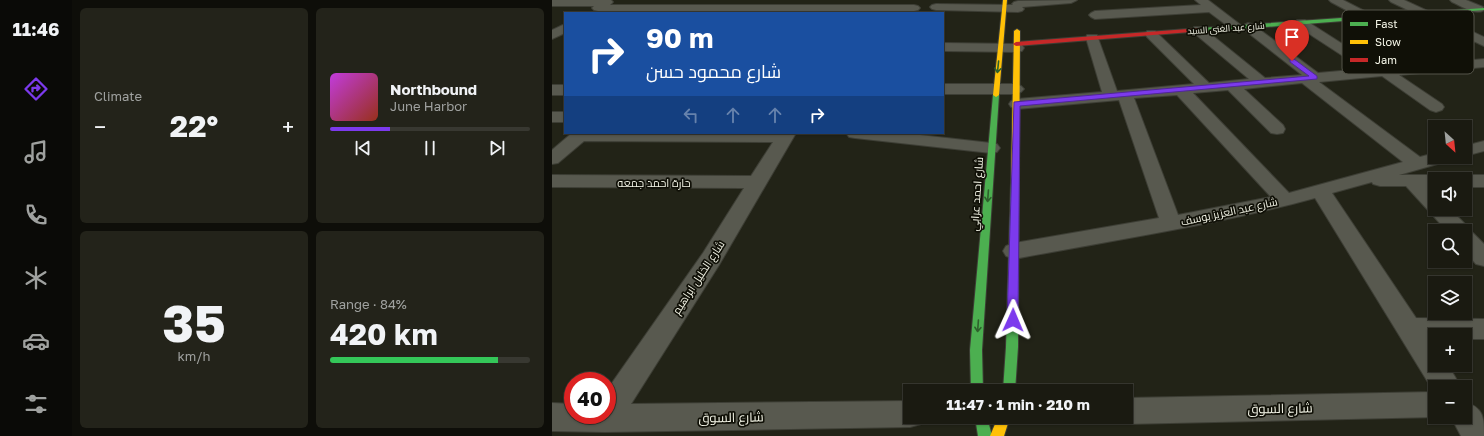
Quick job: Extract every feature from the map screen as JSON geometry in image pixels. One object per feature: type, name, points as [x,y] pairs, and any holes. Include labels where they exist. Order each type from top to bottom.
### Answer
[{"type":"street","points":[[728,10],[740,0]]},
{"type":"street","points":[[936,7],[1004,4],[1018,10],[1071,0]]},
{"type":"street","points":[[1201,0],[1211,8],[1243,27],[1310,78],[1414,172],[1428,194]]},
{"type":"street","points":[[1335,0],[1354,10]]},
{"type":"street","points":[[1395,0],[1417,10]]},
{"type":"street","points":[[1456,0],[1481,10]]},
{"type":"street","points":[[552,3],[728,10],[868,7],[914,8]]},
{"type":"street","name":"شارع احمد عرابي","points":[[977,384],[976,350],[991,148],[1004,4]]},
{"type":"street","points":[[1095,15],[1211,8]]},
{"type":"street","points":[[1009,384],[1012,347],[1018,10]]},
{"type":"street","name":"شارع عبد الغنى السيد","points":[[1017,46],[1092,38],[1342,20]]},
{"type":"street","points":[[1301,23],[1342,48]]},
{"type":"street","points":[[552,35],[564,29]]},
{"type":"street","points":[[1198,30],[1261,82]]},
{"type":"street","points":[[1151,34],[1205,88]]},
{"type":"street","points":[[1474,37],[1484,42]]},
{"type":"street","points":[[1092,38],[1118,95],[1172,223]]},
{"type":"street","points":[[552,42],[564,42]]},
{"type":"street","points":[[944,47],[1017,46]]},
{"type":"street","points":[[944,89],[996,89],[1016,96],[1118,95],[1357,74]]},
{"type":"street","points":[[1384,74],[1436,107]]},
{"type":"street","points":[[1232,85],[1277,129]]},
{"type":"street","points":[[552,90],[564,90]]},
{"type":"street","points":[[1181,90],[1285,200]]},
{"type":"street","points":[[552,117],[564,117]]},
{"type":"street","points":[[872,134],[991,148]]},
{"type":"street","points":[[555,154],[581,135],[786,135]]},
{"type":"street","name":"شارع الخليل ابراهيم","points":[[616,402],[711,259],[786,135]]},
{"type":"street","points":[[1472,149],[1484,146]]},
{"type":"street","name":"شارع عبد العزيز يوسف","points":[[1014,250],[1172,223],[1285,200],[1356,180],[1414,172],[1429,164]]},
{"type":"street","points":[[1414,172],[1428,178]]},
{"type":"street","name":"حارة احمد جمعه","points":[[552,181],[757,182]]},
{"type":"street","points":[[1472,181],[1484,181]]},
{"type":"street","points":[[1320,190],[1443,380]]},
{"type":"street","points":[[1445,216],[1452,224]]},
{"type":"street","points":[[1472,245],[1484,258]]},
{"type":"street","points":[[1410,328],[1484,329]]},
{"type":"street","name":"شارع السوق","points":[[1133,411],[1428,405]]},
{"type":"street","name":"شارع السوق","points":[[616,418],[903,414]]},
{"type":"street","name":"شارع السوق","points":[[552,417],[564,417]]},
{"type":"street","points":[[982,424],[985,436]]},
{"type":"street","points":[[997,436],[1001,424]]},
{"type":"street","points":[[1471,424],[1478,436]]},
{"type":"traffic: fast","points":[[1471,10],[1484,9]]},
{"type":"traffic: fast","points":[[1201,30],[1342,20]]},
{"type":"traffic: fast","points":[[977,384],[976,350],[996,95]]},
{"type":"traffic: fast","points":[[1009,384],[1012,347],[1015,182]]},
{"type":"traffic: fast","points":[[982,424],[985,436]]},
{"type":"traffic: slow","points":[[996,95],[1005,0]]},
{"type":"traffic: slow","points":[[1015,182],[1017,31]]},
{"type":"traffic: slow","points":[[997,436],[1001,424]]},
{"type":"traffic: jam","points":[[1016,44],[1201,30]]},
{"type":"route","points":[[1013,320],[1016,104],[1315,78],[1292,61]]}]
